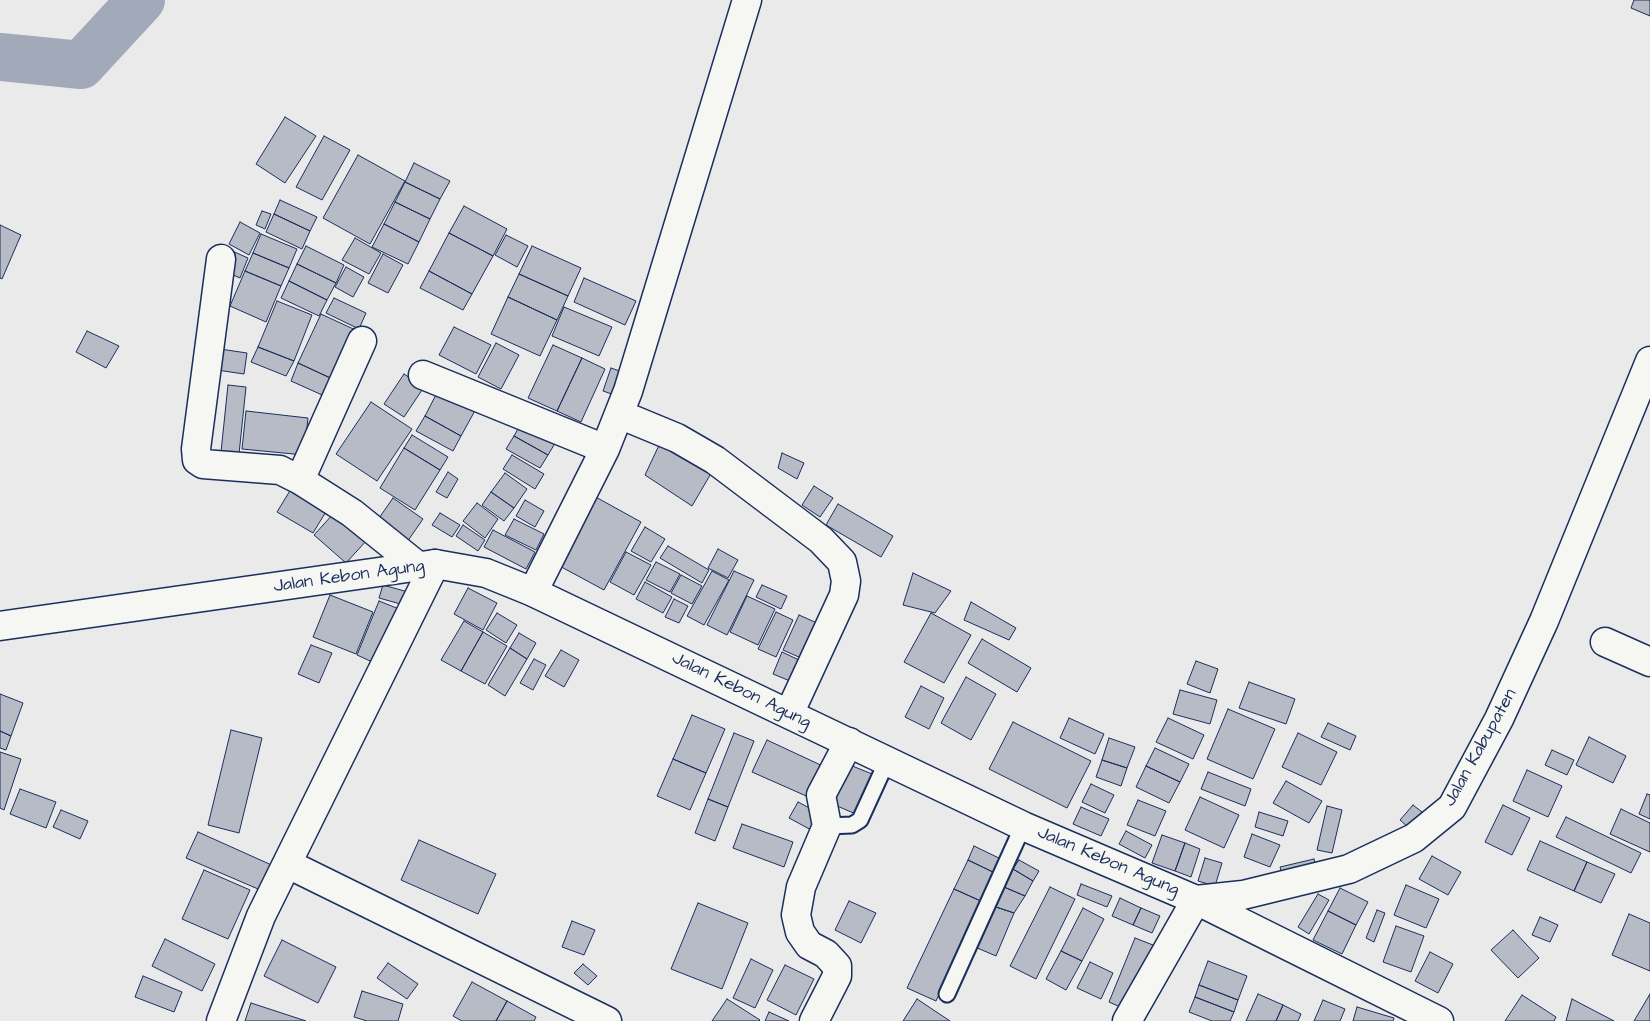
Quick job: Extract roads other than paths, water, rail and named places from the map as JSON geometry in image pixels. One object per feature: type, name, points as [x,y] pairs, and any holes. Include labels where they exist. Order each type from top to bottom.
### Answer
[{"type":"street","points":[[533,592],[605,449],[639,359],[747,0]]},
{"type":"street","points":[[221,259],[196,449],[197,460],[203,464],[280,470],[300,480],[352,513],[427,565],[288,864],[261,916],[221,1021]]},
{"type":"street","points":[[300,480],[362,341]]},
{"type":"street","name":"Jalan Kabupaten","points":[[1196,900],[1243,896],[1349,869],[1414,838],[1452,807],[1499,719],[1544,621],[1650,361]]},
{"type":"street","points":[[423,375],[605,449]]},
{"type":"street","points":[[619,414],[677,438],[715,460],[821,540],[842,562],[846,581],[844,595],[789,714]]},
{"type":"street","name":"Jalan Kebon Agung","points":[[0,626],[427,565],[450,565],[486,573],[533,592],[1023,826],[1196,900],[1439,1021]]},
{"type":"street","points":[[1605,642],[1650,662]]},
{"type":"street","points":[[814,1021],[837,976],[838,966],[826,954],[809,945],[800,932],[796,915],[801,887],[826,826],[821,795],[849,742]]},
{"type":"street","points":[[288,864],[608,1021]]},
{"type":"street","points":[[1127,1021],[1196,900]]},
{"type":"lane","points":[[826,826],[852,824],[860,820],[887,761]]},
{"type":"lane","points":[[947,994],[1023,826]]},
{"type":"waterway","points":[[0,57],[81,65],[141,0]]}]
